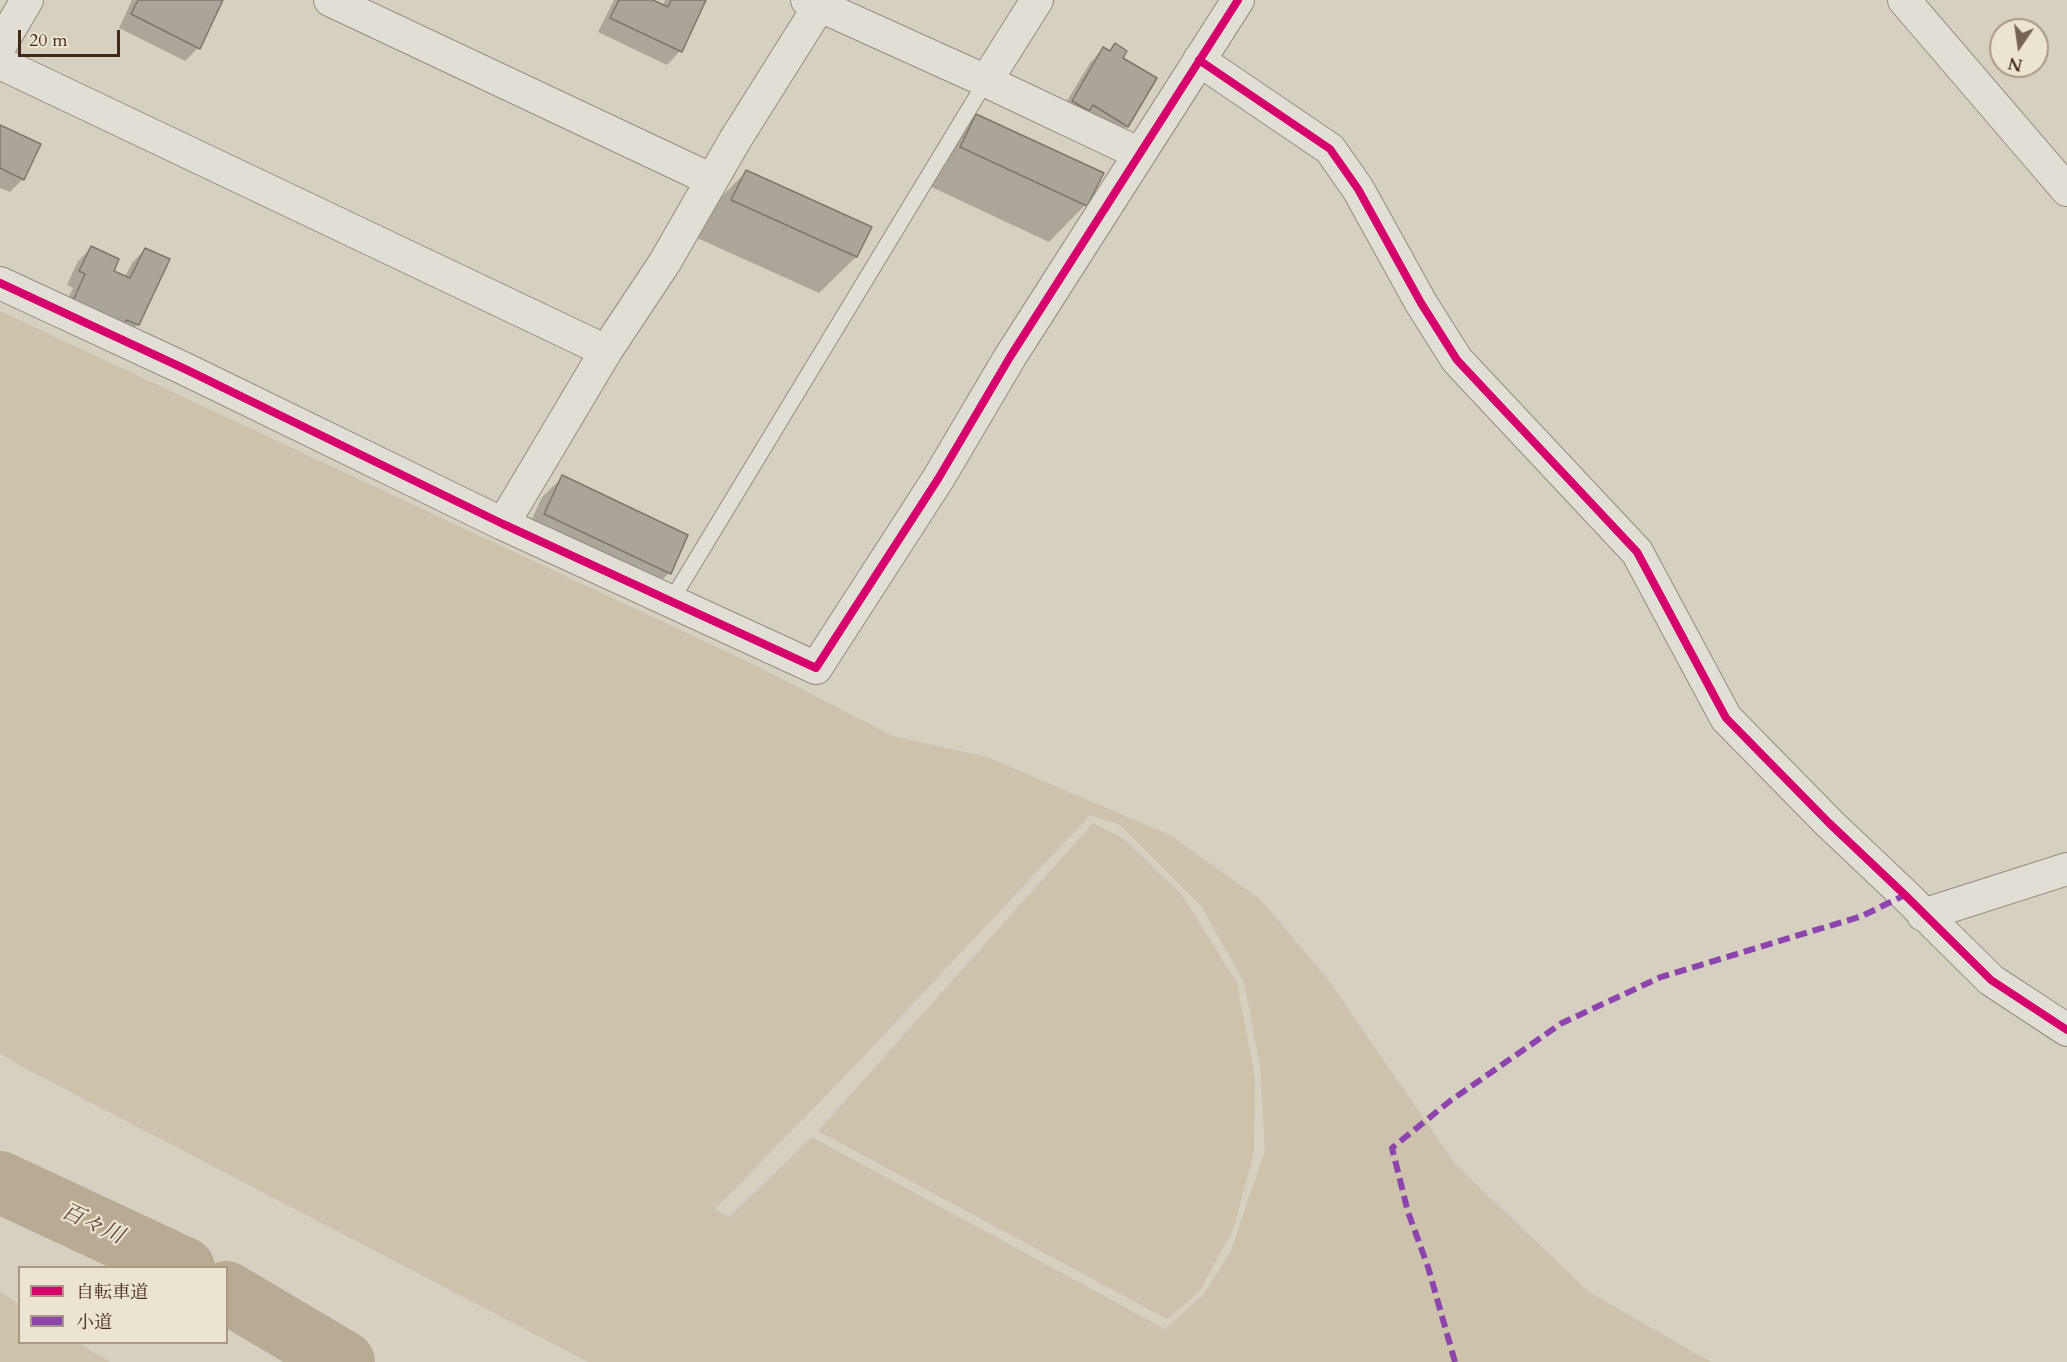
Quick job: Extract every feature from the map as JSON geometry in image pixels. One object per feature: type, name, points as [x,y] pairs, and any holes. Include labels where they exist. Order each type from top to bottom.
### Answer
[{"type":"street","points":[[0,45],[27,0]]},
{"type":"street","points":[[330,0],[712,180]]},
{"type":"street","points":[[986,81],[1037,0]]},
{"type":"street","points":[[0,283],[185,369],[503,524],[816,668],[938,479],[1138,153],[1238,0]]},
{"type":"street","points":[[1904,0],[2067,190]]},
{"type":"street","points":[[503,524],[606,351],[664,262],[816,2],[1138,153]]},
{"type":"street","points":[[1199,60],[1330,149],[1358,189],[1421,303],[1457,360],[1637,552],[1726,718],[1828,824],[1990,980],[2067,1030]]},
{"type":"street","points":[[0,63],[606,351]]},
{"type":"street","points":[[1923,915],[2067,869]]},
{"type":"lane","points":[[671,601],[986,81]]},
{"type":"shaded area","points":[[0,311],[751,663],[893,736],[987,757],[1170,835],[1260,899],[1327,978],[1455,1164],[1589,1292],[1711,1362],[588,1362],[17,1064],[0,1053]],"holes":[[[1090,815],[1120,825],[1201,906],[1244,982],[1260,1066],[1265,1150],[1231,1251],[1203,1295],[1165,1329],[812,1137],[729,1217],[715,1209],[848,1073]]]},
{"type":"shaded area","points":[[1093,823],[1123,838],[1182,895],[1237,983],[1255,1077],[1254,1152],[1233,1230],[1199,1292],[1167,1319],[818,1131]]},
{"type":"shaded area","points":[[0,1292],[18,1303],[18,1344],[81,1344],[110,1362],[0,1362]]},
{"type":"building","points":[[138,0],[223,0],[200,49],[131,14]]},
{"type":"building","points":[[619,0],[653,0],[668,7],[671,0],[706,0],[682,52],[610,18]]},
{"type":"building","points":[[1115,43],[1127,51],[1123,58],[1157,78],[1128,127],[1093,105],[1089,111],[1072,101],[1103,47],[1110,51]]},
{"type":"building","points":[[976,114],[1104,173],[1087,206],[960,147]]},
{"type":"building","points":[[0,125],[41,144],[24,180],[0,168]]},
{"type":"building","points":[[746,170],[872,227],[857,257],[731,200]]},
{"type":"building","points":[[91,246],[119,259],[114,271],[130,278],[145,248],[170,259],[139,325],[126,320],[123,328],[71,305],[85,274],[79,271]]},
{"type":"building","points":[[562,475],[688,535],[671,574],[544,514]]},
{"type":"waterway","name":"百々川","points":[[0,1182],[180,1266]]},
{"type":"waterway","name":"百々川","points":[[228,1293],[344,1362]]},
{"type":"marked path","points":[[1455,1362],[1428,1267],[1408,1212],[1392,1148],[1450,1101],[1562,1023],[1661,977],[1862,916],[1905,895]]},
{"type":"cycle path","points":[[0,283],[185,369],[503,524],[816,668],[938,479],[1010,357],[1238,0]]},
{"type":"cycle path","points":[[1199,60],[1330,149],[1358,189],[1421,303],[1457,360],[1637,552],[1726,718],[1829,823],[1991,980],[2067,1030]]}]
